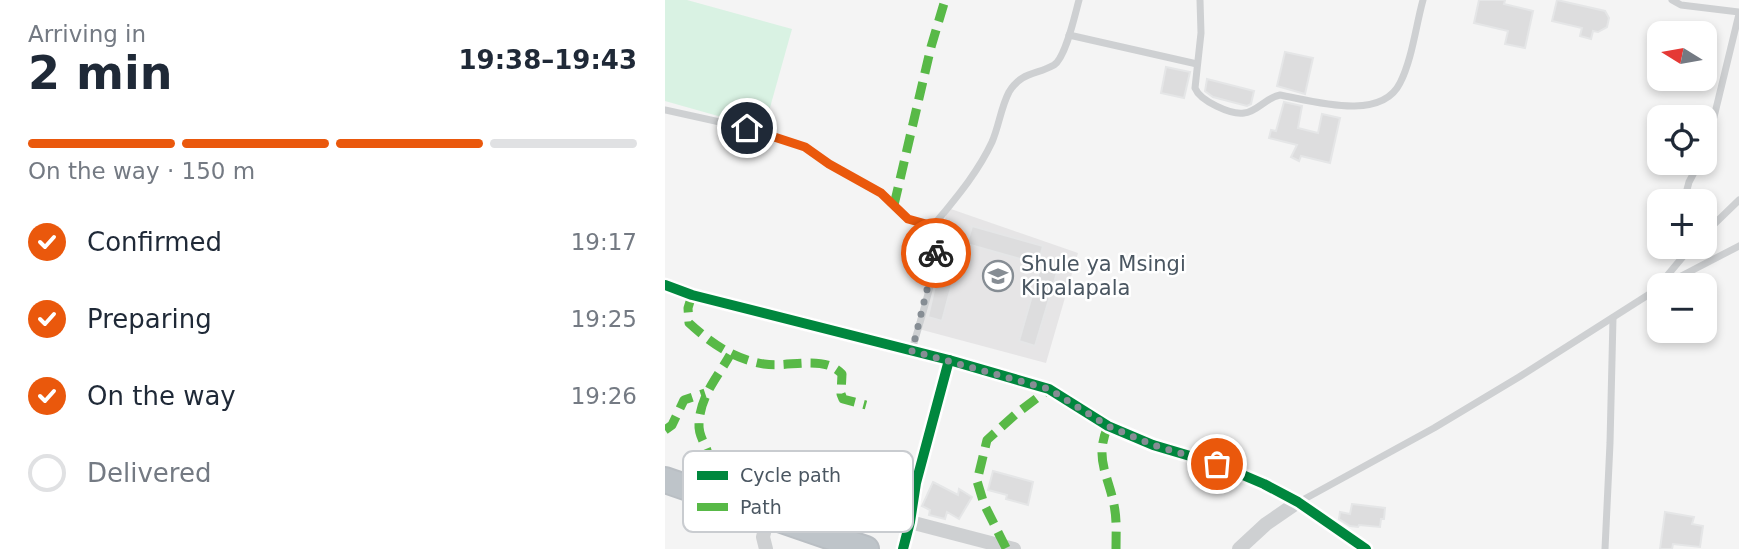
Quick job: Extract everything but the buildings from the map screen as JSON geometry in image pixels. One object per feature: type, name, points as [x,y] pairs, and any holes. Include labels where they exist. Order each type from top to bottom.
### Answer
[{"type":"highway","points":[[665,480],[683,486]]},
{"type":"highway","points":[[821,532],[861,548]]},
{"type":"street","points":[[665,285],[692,295],[949,360],[1049,389],[1108,426],[1153,445],[1217,464],[1264,484],[1298,502],[1366,549]]},
{"type":"street","points":[[913,502],[949,360]]},
{"type":"street","points":[[1239,549],[1266,524],[1298,502]]},
{"type":"street","points":[[913,523],[1014,549]]},
{"type":"street","points":[[764,532],[766,549]]},
{"type":"street","points":[[903,549],[907,532]]},
{"type":"lane","points":[[933,226],[981,162],[992,141],[1009,92],[1027,74],[1053,65],[1059,60],[1079,0]]},
{"type":"lane","points":[[1200,0],[1201,33],[1195,89],[1207,102],[1243,114],[1280,95],[1349,106],[1369,105],[1385,100],[1400,84],[1423,0]]},
{"type":"lane","points":[[1672,0],[1681,5],[1739,13],[1717,105]]},
{"type":"lane","points":[[1069,36],[1197,64]]},
{"type":"lane","points":[[665,110],[747,128],[805,147],[829,164],[881,193],[908,219],[933,226],[938,239],[912,351]]},
{"type":"lane","points":[[1717,221],[1739,200]]},
{"type":"lane","points":[[1732,206],[1739,212]]},
{"type":"lane","points":[[1687,273],[1739,246]]},
{"type":"lane","points":[[1298,502],[1434,428],[1647,296]]},
{"type":"lane","points":[[1605,549],[1613,318]]},
{"type":"shaded area","points":[[948,208],[1078,253],[1046,363],[915,328]]},
{"type":"green space","points":[[665,0],[687,0],[792,29],[764,129],[665,101]]},
{"type":"marked path","points":[[894,205],[931,47],[945,0]]},
{"type":"marked path","points":[[692,295],[688,308],[689,323],[723,349],[764,364],[816,363],[834,368],[842,374],[843,399],[866,405]]},
{"type":"marked path","points":[[707,451],[699,429],[702,405],[730,355]]},
{"type":"marked path","points":[[1006,548],[984,504],[977,481],[987,440],[1049,389]]},
{"type":"marked path","points":[[665,430],[672,425],[684,400],[705,393]]},
{"type":"marked path","points":[[1108,426],[1102,457],[1115,510],[1116,549]]},
{"type":"cycle path","points":[[665,285],[692,295],[949,360],[1049,389],[1108,426],[1153,445],[1217,464],[1264,484],[1298,502],[1366,549]]},
{"type":"cycle path","points":[[913,502],[949,360]]},
{"type":"cycle path","points":[[903,549],[907,532]]},
{"type":"way so far","points":[[936,253],[912,351],[1049,389],[1108,426],[1153,445],[1217,464]]},
{"type":"place","name":"Shule ya Msingi Kipalapala","points":[[998,276]]},
{"type":"route","points":[[747,128],[805,147],[829,164],[881,193],[908,219],[933,226],[938,239],[936,253]]}]
